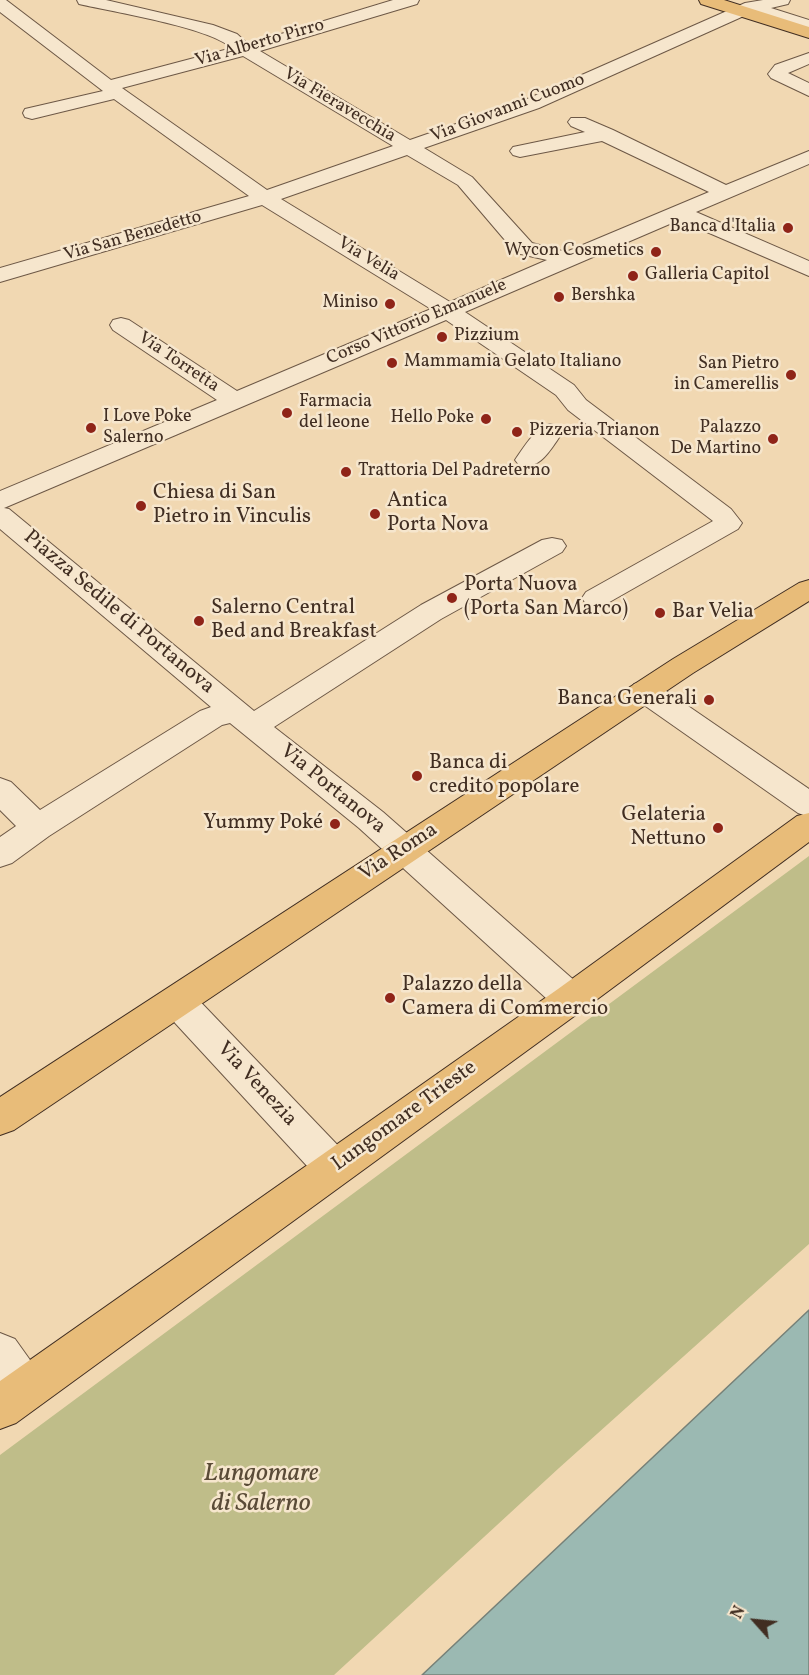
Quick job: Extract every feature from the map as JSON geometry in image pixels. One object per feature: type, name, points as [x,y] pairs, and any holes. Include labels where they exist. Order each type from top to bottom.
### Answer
[{"type":"main road","points":[[707,0],[741,6],[809,33]]},
{"type":"main road","name":"Via Roma","points":[[0,1118],[645,691],[807,594]]},
{"type":"main road","name":"Lungomare Trieste","points":[[13,1398],[571,999],[809,825]]},
{"type":"street","name":"Via Fieravecchia","points":[[85,0],[207,29],[231,38],[245,50],[465,181],[524,248],[567,259]]},
{"type":"street","name":"Via Alberto Pirro","points":[[32,113],[411,0]]},
{"type":"street","name":"Via Giovanni Cuomo","points":[[265,198],[531,104],[681,39],[741,6],[780,1]]},
{"type":"street","name":"Via Velia","points":[[0,4],[112,89],[265,198],[447,310],[565,390],[566,416],[722,515],[729,523],[596,598]]},
{"type":"street","points":[[741,6],[809,26]]},
{"type":"street","points":[[809,57],[781,69],[777,74],[809,90]]},
{"type":"street","points":[[578,122],[724,192]]},
{"type":"street","points":[[520,151],[606,134]]},
{"type":"street","name":"Corso Vittorio Emanuele","points":[[8,497],[809,157]]},
{"type":"street","name":"Via San Benedetto","points":[[0,275],[265,198]]},
{"type":"street","points":[[680,213],[809,269]]},
{"type":"street","name":"Via Torretta","points":[[121,325],[234,400]]},
{"type":"street","points":[[528,460],[566,416]]},
{"type":"street","name":"Piazza Sedile di Portanova","points":[[8,497],[244,718]]},
{"type":"street","points":[[0,854],[37,827],[211,718],[244,718],[552,546]]},
{"type":"street","points":[[645,691],[809,805]]},
{"type":"street","name":"Via Portanova","points":[[244,718],[371,820],[571,999]]},
{"type":"street","points":[[0,790],[37,827]]},
{"type":"street","name":"Via Venezia","points":[[177,1001],[334,1168]]},
{"type":"street","points":[[0,1354],[13,1398]]},
{"type":"green space","name":"Lungomare di Salerno","points":[[809,856],[809,1244],[559,1468],[334,1675],[0,1675],[0,1455]]},
{"type":"water","points":[[809,1310],[809,1675],[422,1675]]},
{"type":"place","name":"Banca d'Italia","points":[[788,228]]},
{"type":"place","name":"Wycon Cosmetics","points":[[656,252]]},
{"type":"place","name":"Galleria Capitol","points":[[633,276]]},
{"type":"place","name":"Bershka","points":[[559,297]]},
{"type":"place","name":"Miniso","points":[[390,304]]},
{"type":"place","name":"Pizzium","points":[[442,337]]},
{"type":"place","name":"Mammamia Gelato Italiano","points":[[392,363]]},
{"type":"place","name":"San Pietro in Camerellis","points":[[791,375]]},
{"type":"place","name":"Farmacia del leone","points":[[287,413]]},
{"type":"place","name":"Hello Poke","points":[[486,419]]},
{"type":"place","name":"I Love Poke Salerno","points":[[91,428]]},
{"type":"place","name":"Pizzeria Trianon","points":[[517,432]]},
{"type":"place","name":"Palazzo De Martino","points":[[773,439]]},
{"type":"place","name":"Trattoria Del Padreterno","points":[[346,472]]},
{"type":"place","name":"Chiesa di San Pietro in Vinculis","points":[[141,506]]},
{"type":"place","name":"Antica Porta Nova","points":[[375,514]]},
{"type":"place","name":"Porta Nuova (Porta San Marco)","points":[[452,598]]},
{"type":"place","name":"Bar Velia","points":[[660,613]]},
{"type":"place","name":"Salerno Central Bed and Breakfast","points":[[199,621]]},
{"type":"place","name":"Banca Generali","points":[[709,700]]},
{"type":"place","name":"Banca di credito popolare","points":[[417,776]]},
{"type":"place","name":"Yummy Poké","points":[[335,824]]},
{"type":"place","name":"Gelateria Nettuno","points":[[718,828]]},
{"type":"place","name":"Palazzo della Camera di Commercio","points":[[390,998]]}]
